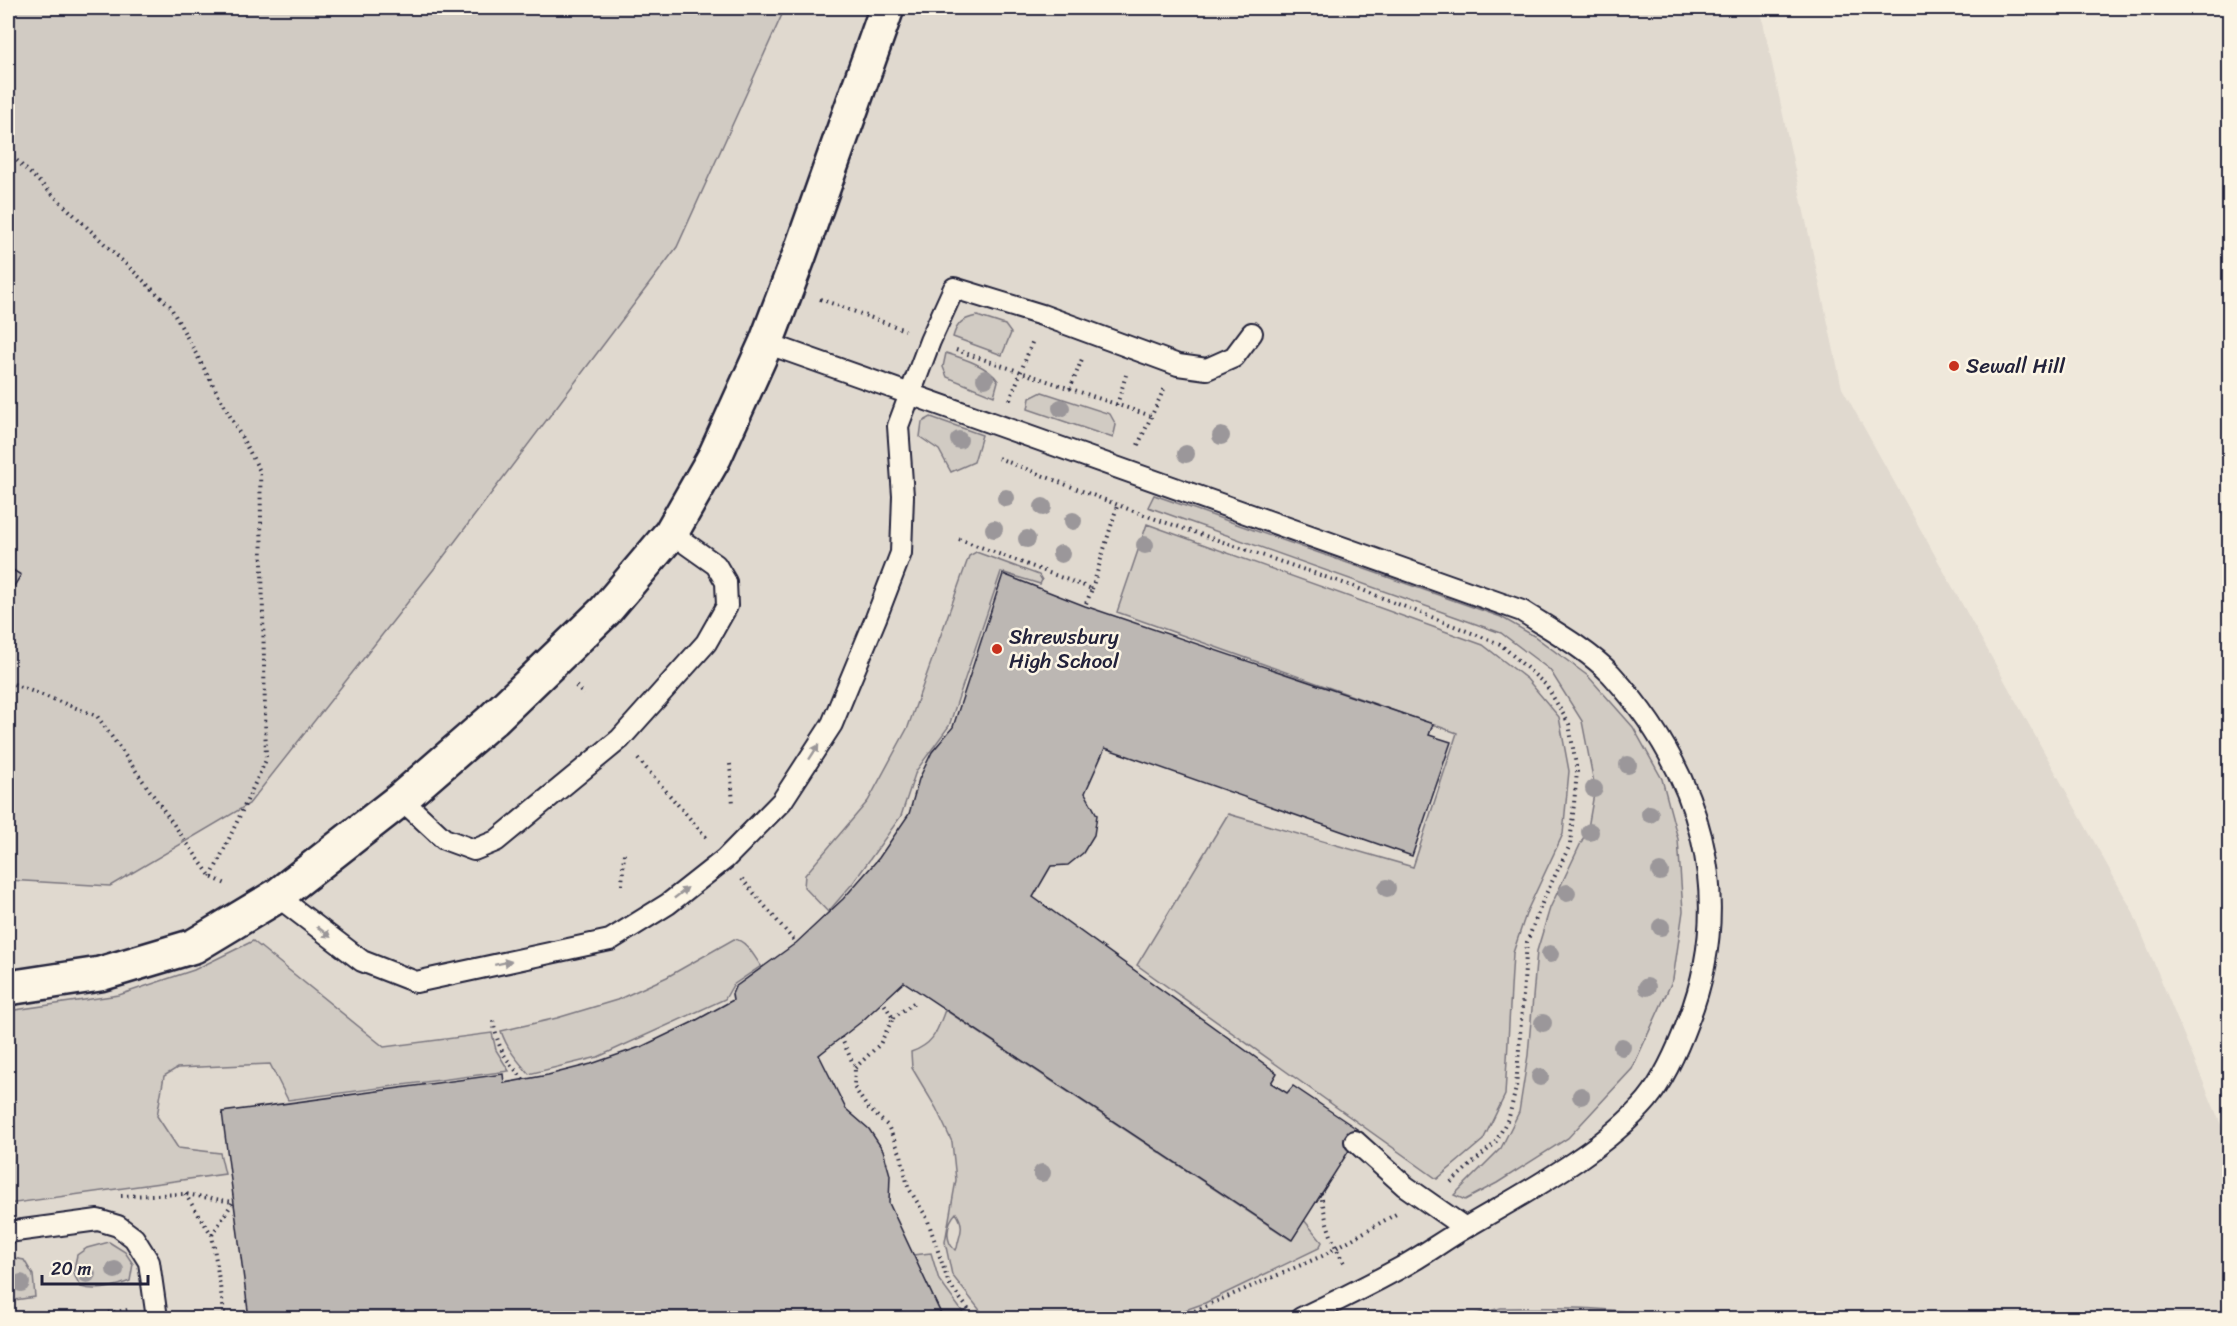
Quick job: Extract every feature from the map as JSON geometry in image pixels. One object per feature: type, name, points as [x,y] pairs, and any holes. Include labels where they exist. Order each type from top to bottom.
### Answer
[{"type":"street","points":[[8,988],[100,974],[194,946],[277,896],[401,799],[492,720],[605,611],[671,533],[715,456],[766,343],[887,8]]},
{"type":"lane","points":[[277,896],[362,961],[416,982],[610,940],[668,904],[725,859],[782,801],[832,724],[901,553],[903,496],[898,426],[909,394],[954,288],[1042,315],[1175,364],[1207,369],[1234,357],[1252,333]]},
{"type":"lane","points":[[766,343],[1522,611],[1566,639],[1609,672],[1638,707],[1674,763],[1694,809],[1706,855],[1711,912],[1700,990],[1676,1052],[1647,1100],[1604,1140],[1518,1198],[1405,1266],[1301,1318]]},
{"type":"lane","points":[[401,799],[444,839],[474,850],[496,841],[620,739],[706,643],[727,606],[726,582],[716,565],[671,533]]},
{"type":"lane","points":[[1355,1141],[1405,1186],[1465,1228]]},
{"type":"lane","points":[[8,1232],[98,1220],[118,1226],[134,1238],[149,1262],[157,1318]]},
{"type":"path","points":[[8,139],[12,156],[170,306],[260,471],[266,760],[210,877]]},
{"type":"path","points":[[787,287],[906,331]]},
{"type":"path","points":[[951,348],[1151,416]]},
{"type":"path","points":[[1136,448],[1175,364]]},
{"type":"path","points":[[1008,404],[1020,372]]},
{"type":"path","points":[[989,454],[1117,505],[1352,586],[1500,644],[1546,685],[1569,724],[1577,772],[1570,845],[1544,898],[1527,942],[1516,1088],[1509,1118],[1495,1143],[1443,1188]]},
{"type":"path","points":[[1085,606],[1120,495]]},
{"type":"path","points":[[959,539],[1092,589]]},
{"type":"path","points":[[8,682],[97,716],[210,877],[230,886]]},
{"type":"path","points":[[730,764],[733,804]]},
{"type":"path","points":[[622,885],[624,852]]},
{"type":"path","points":[[883,1002],[893,1018]]},
{"type":"path","points":[[855,1068],[880,1044],[893,1018],[916,1002]]},
{"type":"path","points":[[493,1021],[498,1045],[509,1063],[524,1080]]},
{"type":"path","points":[[841,1037],[855,1068],[854,1087],[867,1107],[888,1125],[901,1155],[908,1187],[927,1218],[949,1284],[975,1318]]},
{"type":"path","points":[[1321,1193],[1326,1222],[1335,1249],[1360,1289]]},
{"type":"path","points":[[185,1194],[212,1235],[225,1318]]},
{"type":"path","points":[[212,1235],[233,1202]]},
{"type":"path","points":[[1178,1318],[1335,1249],[1401,1211]]},
{"type":"shaded area","points":[[8,8],[785,8],[677,247],[441,560],[249,804],[110,886],[8,880]]},
{"type":"shaded area","name":"Shrewsbury High School","points":[[37,8],[1760,8],[1842,388],[2132,910],[2229,1144],[2229,1318],[8,1318],[8,31]]},
{"type":"shaded area","points":[[977,316],[1005,325],[1011,333],[1002,355],[953,337],[961,322]]},
{"type":"shaded area","points":[[946,353],[975,363],[994,376],[998,381],[994,396],[947,377],[943,367]]},
{"type":"shaded area","points":[[1042,392],[1110,414],[1116,425],[1113,438],[1028,409],[1030,398]]},
{"type":"shaded area","points":[[931,417],[982,435],[974,462],[951,472],[939,450],[920,437],[922,422]]},
{"type":"shaded area","points":[[1154,495],[1501,617],[1534,636],[1588,676],[1633,727],[1662,779],[1678,839],[1683,911],[1673,979],[1632,1069],[1568,1138],[1497,1183],[1465,1200],[1454,1195],[1501,1148],[1519,1112],[1528,1055],[1537,951],[1550,908],[1588,828],[1595,788],[1582,721],[1550,670],[1501,633],[1148,507]]},
{"type":"shaded area","points":[[1147,524],[1483,645],[1527,679],[1559,717],[1569,771],[1563,834],[1527,911],[1513,953],[1505,1095],[1483,1140],[1437,1179],[1137,965],[1228,814],[1413,867],[1457,733],[1117,612]]},
{"type":"shaded area","points":[[976,552],[1039,575],[1042,580],[1040,584],[1001,572],[949,726],[916,771],[901,816],[853,883],[828,912],[804,887],[805,875],[868,801],[908,727],[969,556]]},
{"type":"shaded area","points":[[734,939],[746,945],[761,966],[733,985],[725,999],[598,1057],[529,1074],[503,1037],[501,1031],[557,1018],[617,1000],[667,977]]},
{"type":"shaded area","points":[[253,941],[384,1047],[492,1033],[496,1050],[509,1071],[288,1100],[270,1064],[177,1068],[164,1076],[157,1116],[178,1148],[220,1153],[225,1174],[8,1204],[8,1011],[119,995],[194,970]]},
{"type":"shaded area","points":[[945,1010],[1291,1240],[1304,1220],[1322,1242],[1319,1248],[1205,1303],[1163,1318],[986,1318],[952,1275],[945,1242],[956,1180],[952,1142],[936,1108],[912,1068],[911,1052],[930,1041]],"holes":[[[956,1213],[961,1230],[955,1250],[949,1242],[948,1232]]]},
{"type":"shaded area","points":[[109,1242],[125,1252],[133,1264],[130,1281],[106,1288],[81,1287],[73,1273],[77,1255],[87,1248]]},
{"type":"shaded area","points":[[931,1253],[939,1280],[967,1318],[943,1318],[913,1255]]},
{"type":"shaded area","points":[[8,1257],[24,1260],[33,1275],[35,1297],[8,1301]]},
{"type":"shaded area","points":[[1501,1308],[1600,1309],[1658,1318],[1461,1318]]},
{"type":"building","points":[[8,567],[21,575],[11,591],[8,589]]},
{"type":"building","name":"Shrewsbury High School","points":[[1003,574],[1085,606],[1433,724],[1429,735],[1451,742],[1412,856],[1105,748],[1085,793],[1097,815],[1094,835],[1083,853],[1068,865],[1051,866],[1033,897],[1277,1073],[1271,1083],[1287,1093],[1293,1086],[1363,1133],[1355,1141],[1292,1240],[904,982],[861,1022],[819,1055],[846,1109],[869,1129],[883,1150],[890,1175],[889,1203],[943,1318],[249,1318],[222,1112],[503,1074],[504,1083],[548,1075],[591,1064],[643,1046],[733,1000],[732,994],[735,987],[796,943],[843,899],[879,858],[909,814],[919,779],[932,752],[953,727]]},
{"type":"place","name":"Sewall Hill","points":[[1954,366]]},
{"type":"place","name":"Shrewsbury High School","points":[[997,649]]}]
